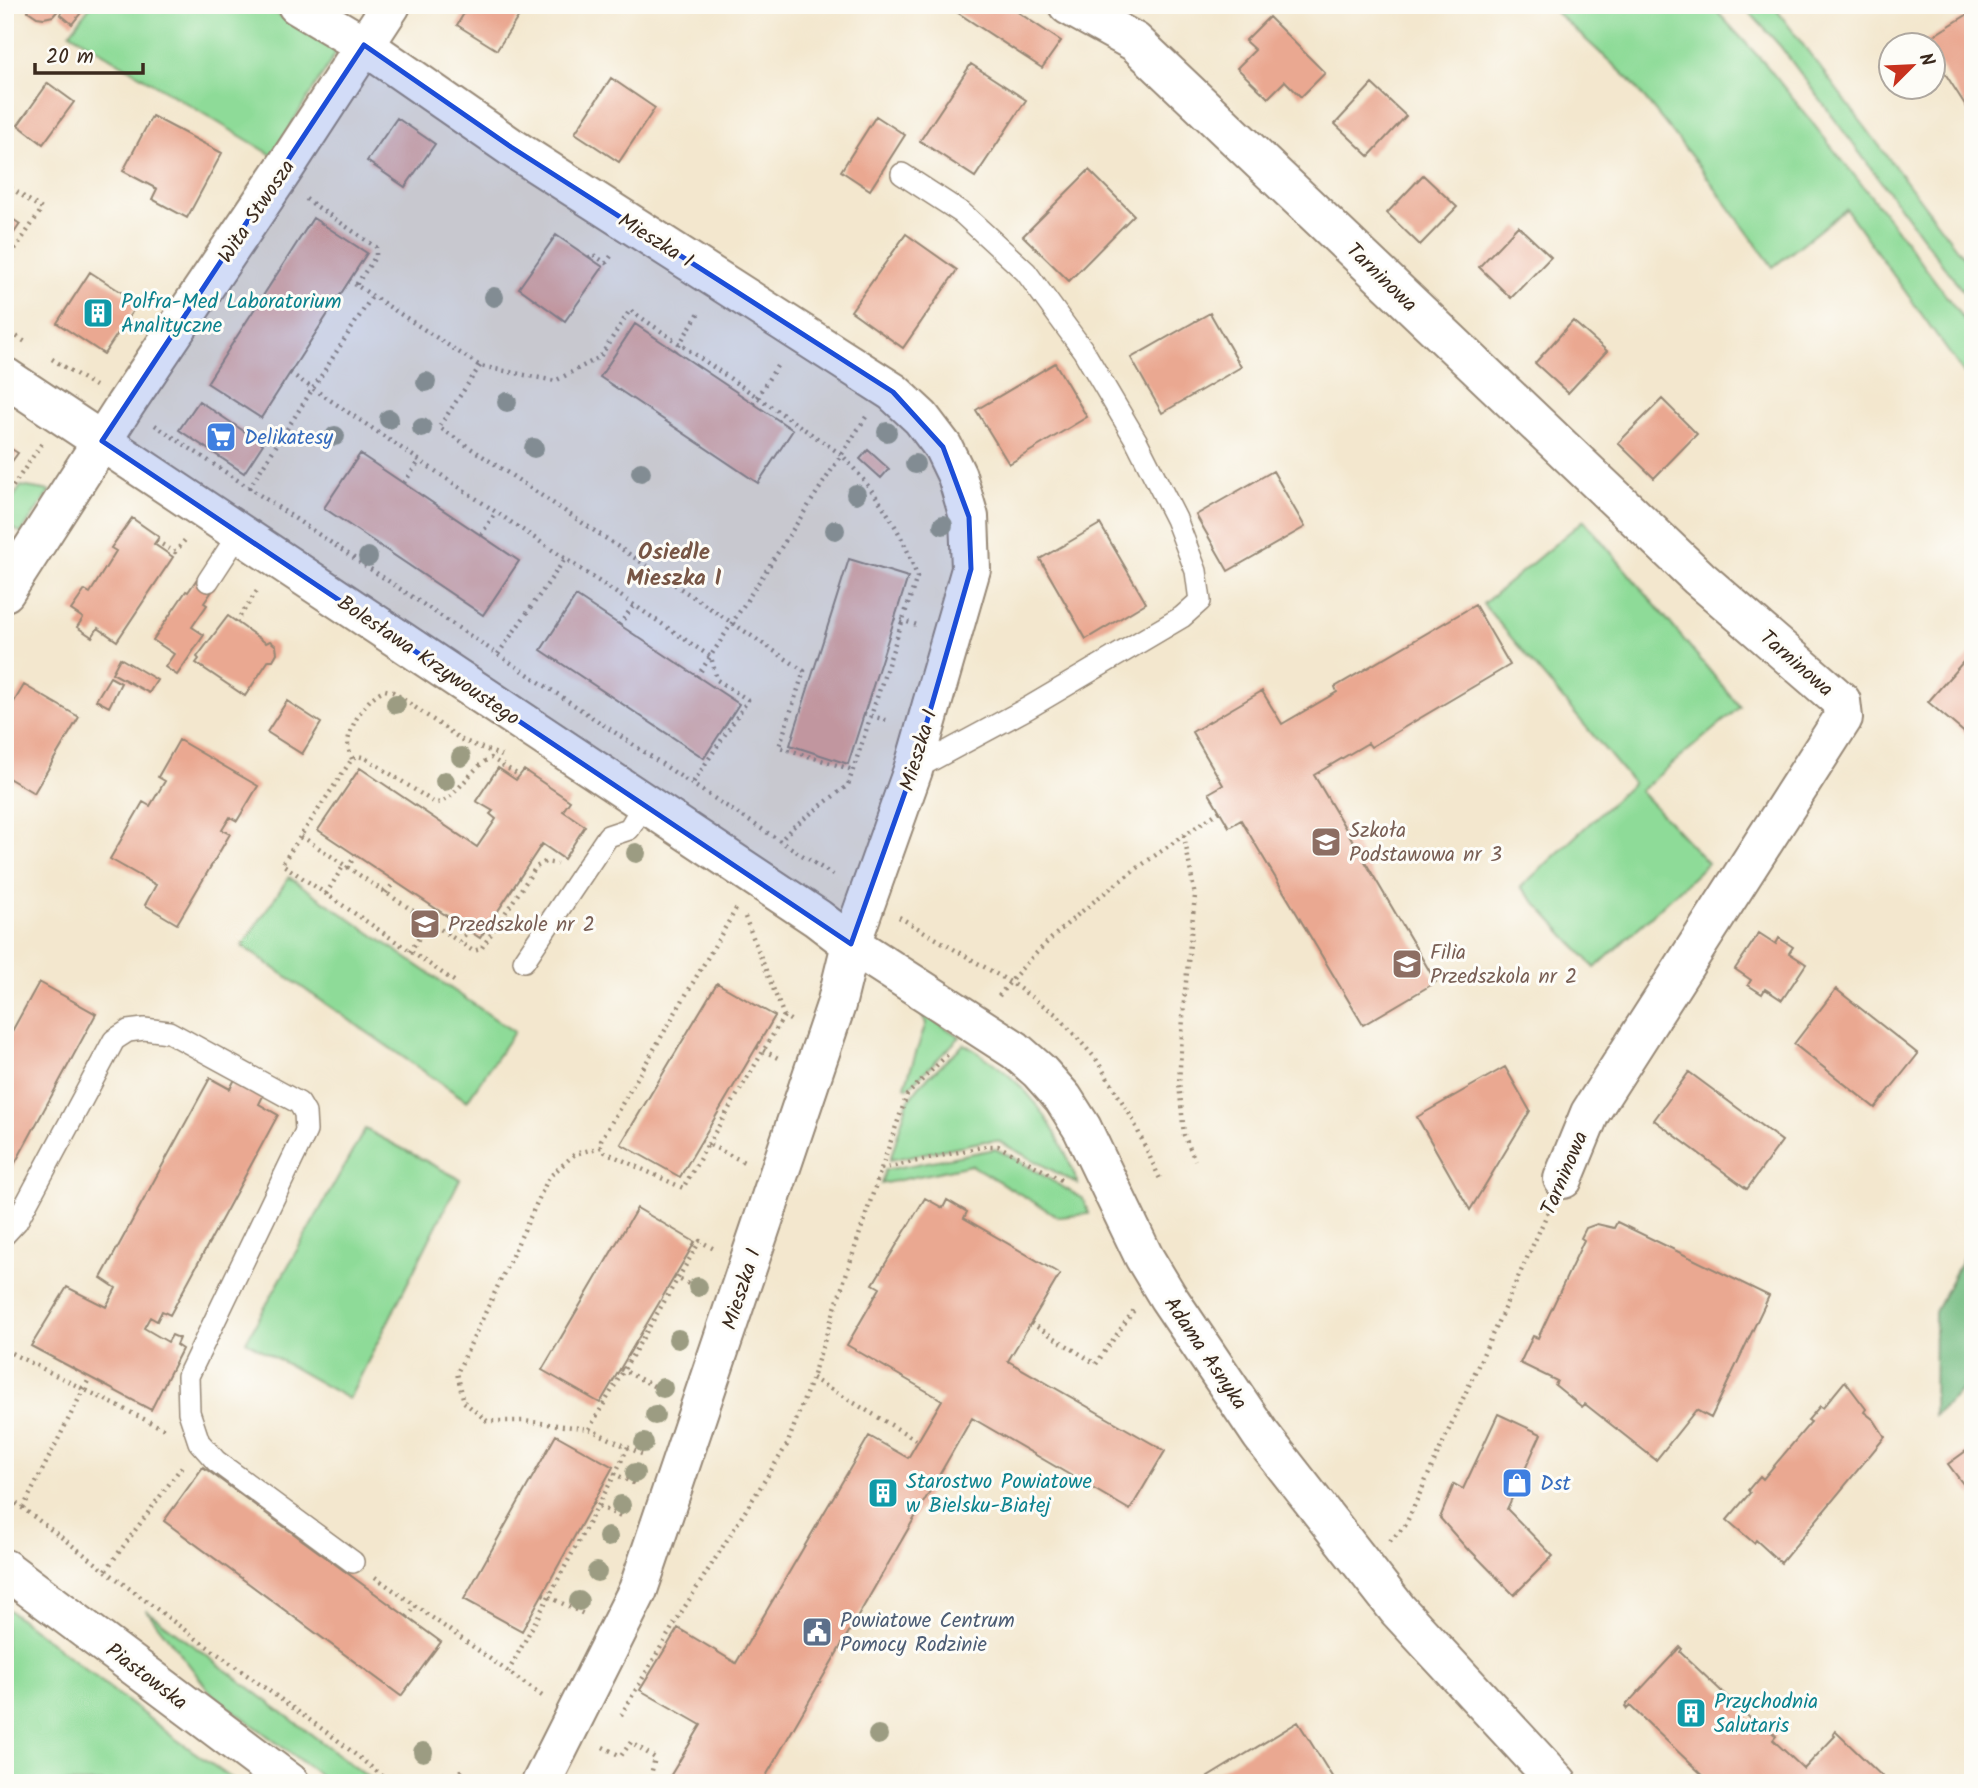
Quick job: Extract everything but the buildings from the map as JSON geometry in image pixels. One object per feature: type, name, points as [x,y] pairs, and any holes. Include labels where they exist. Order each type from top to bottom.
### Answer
[{"type":"street","name":"Mieszka I","points":[[297,5],[364,45],[489,145],[583,209],[894,393],[921,418],[943,447],[957,476],[969,517],[971,569],[913,770],[852,944],[836,1005],[638,1590],[541,1783]]},
{"type":"street","name":"Wita Stwosza","points":[[5,593],[102,441],[391,5]]},
{"type":"street","name":"Tarninowa","points":[[1068,5],[1135,42],[1699,578],[1841,701],[1843,718],[1590,1113],[1563,1179]]},
{"type":"street","name":"Bolesława Krzywoustego","points":[[5,376],[102,441],[233,542],[644,804],[852,944]]},
{"type":"street","name":"Adama Asnyka","points":[[852,944],[978,1024],[1023,1057],[1063,1098],[1082,1128],[1117,1204],[1168,1297],[1224,1382],[1315,1507],[1398,1610],[1558,1783]]},
{"type":"street","name":"Piastowska","points":[[5,1569],[287,1782]]},
{"type":"lane","points":[[902,174],[962,213],[1026,272],[1083,350],[1136,440],[1176,519],[1196,571],[1200,600],[1182,617],[1040,701],[913,770]]},
{"type":"lane","points":[[208,581],[233,542]]},
{"type":"lane","points":[[524,961],[608,835],[629,829],[644,804]]},
{"type":"lane","points":[[5,1234],[17,1221],[114,1040],[128,1031],[144,1029],[169,1032],[299,1103],[305,1113],[306,1131],[188,1376],[189,1412],[199,1442],[216,1461],[353,1562]]},
{"type":"path","points":[[5,184],[42,209],[5,264]]},
{"type":"path","points":[[304,198],[376,247],[376,257],[356,285]]},
{"type":"path","points":[[589,258],[592,254],[606,264]]},
{"type":"path","points":[[349,280],[480,366],[555,382],[600,357],[630,310],[842,455],[868,483],[909,552],[917,577],[848,785],[793,827],[780,841]]},
{"type":"path","points":[[249,488],[373,295]]},
{"type":"path","points":[[675,351],[705,303]]},
{"type":"path","points":[[5,330],[28,344]]},
{"type":"path","points":[[753,403],[784,355]]},
{"type":"path","points":[[50,358],[106,393]]},
{"type":"path","points":[[480,366],[439,427],[804,671],[779,747],[853,770]]},
{"type":"path","points":[[290,373],[711,657],[717,680],[748,700],[692,784]]},
{"type":"path","points":[[697,677],[870,412]]},
{"type":"path","points":[[404,483],[419,460]]},
{"type":"path","points":[[481,535],[496,512]]},
{"type":"path","points":[[156,541],[175,552],[193,530],[233,542]]},
{"type":"path","points":[[498,654],[565,559]]},
{"type":"path","points":[[236,622],[259,587]]},
{"type":"path","points":[[619,625],[634,605]]},
{"type":"path","points":[[352,759],[347,746],[350,730],[373,697],[385,690],[393,692],[462,740],[503,757]]},
{"type":"path","points":[[454,982],[282,864],[352,759],[366,758],[435,803],[447,799],[482,762],[491,758],[520,776]]},
{"type":"path","points":[[616,1724],[787,1444],[812,1378],[907,1095],[978,1024],[1010,982],[1049,939],[1152,857],[1220,811]]},
{"type":"path","points":[[1184,835],[1195,897],[1179,1083],[1184,1135],[1195,1160]]},
{"type":"path","points":[[301,836],[473,951],[481,949],[536,867],[545,862],[561,865]]},
{"type":"path","points":[[326,894],[356,855]]},
{"type":"path","points":[[386,893],[395,881]]},
{"type":"path","points":[[784,1016],[682,1188],[605,1152],[601,1147],[601,1140],[740,903],[784,1016],[803,1029]]},
{"type":"path","points":[[410,952],[435,908]]},
{"type":"path","points":[[460,942],[468,930]]},
{"type":"path","points":[[757,1046],[790,1065]]},
{"type":"path","points":[[701,1141],[754,1168]]},
{"type":"path","points":[[881,1169],[986,1146],[998,1146],[1087,1194],[1117,1204]]},
{"type":"path","points":[[601,1147],[575,1154],[549,1177],[457,1373],[464,1402],[487,1421],[524,1421],[589,1429],[652,1460]]},
{"type":"path","name":"Tarninowa","points":[[1384,1548],[1405,1526],[1563,1179]]},
{"type":"path","points":[[589,1429],[700,1241],[724,1254]]},
{"type":"path","points":[[676,1278],[710,1294]]},
{"type":"path","points":[[1031,1323],[1096,1364],[1139,1303]]},
{"type":"path","points":[[5,1350],[156,1426],[199,1442],[106,1570]]},
{"type":"path","points":[[622,1369],[674,1396]]},
{"type":"path","points":[[23,1507],[90,1377]]},
{"type":"path","points":[[812,1378],[918,1441]]},
{"type":"path","points":[[508,1672],[545,1595],[628,1447]]},
{"type":"path","points":[[615,1474],[642,1488]]},
{"type":"path","points":[[5,1495],[336,1739],[391,1783]]},
{"type":"path","points":[[595,1505],[630,1521]]},
{"type":"path","points":[[353,1562],[554,1704]]},
{"type":"path","points":[[545,1595],[593,1618]]},
{"type":"path","points":[[407,1617],[415,1606]]},
{"type":"path","points":[[596,1756],[609,1735]]},
{"type":"path","points":[[603,1747],[621,1756],[631,1742],[655,1758],[649,1783]]},
{"type":"path","points":[[453,1783],[462,1770]]},
{"type":"highlighted area","points":[[364,45],[511,147],[893,392],[943,447],[969,517],[971,569],[913,770],[851,944],[102,441]]},
{"type":"green space","points":[[91,5],[262,5],[331,47],[336,53],[272,155],[70,33]]},
{"type":"green space","points":[[1548,5],[1711,5],[1766,65],[1886,215],[1973,332],[1973,386],[1846,209],[1773,267],[1696,162],[1630,80]]},
{"type":"green space","points":[[1743,5],[1773,5],[1973,270],[1973,305],[1780,46]]},
{"type":"green space","points":[[21,486],[50,491],[21,533],[5,523],[5,510]]},
{"type":"green space","points":[[1584,520],[1740,707],[1640,791],[1708,863],[1595,968],[1521,887],[1633,783],[1483,604]]},
{"type":"green space","points":[[289,877],[514,1032],[467,1101],[242,946]]},
{"type":"green space","points":[[922,1015],[960,1037],[908,1088],[905,1086],[926,1023]]},
{"type":"green space","points":[[964,1044],[1005,1072],[1035,1103],[1059,1140],[1078,1184],[998,1141],[985,1141],[890,1160],[908,1101],[921,1084]]},
{"type":"green space","points":[[365,1129],[460,1179],[349,1399],[246,1341]]},
{"type":"green space","points":[[995,1149],[1083,1199],[1089,1214],[1059,1217],[971,1165],[881,1184],[885,1170]]},
{"type":"green space","points":[[1973,1238],[1973,1381],[1934,1416],[1935,1312]]},
{"type":"green space","points":[[5,1607],[173,1737],[238,1783],[5,1783]]},
{"type":"green space","points":[[146,1610],[376,1783],[330,1783],[212,1694]]},
{"type":"place","name":"Polfra-Med Laboratorium Analityczne","points":[[98,313]]},
{"type":"place","name":"Delikatesy","points":[[221,437]]},
{"type":"place","name":"Szkoła Podstawowa nr 3","points":[[1326,842]]},
{"type":"place","name":"Przedszkole nr 2","points":[[425,924]]},
{"type":"place","name":"Filia Przedszkola nr 2","points":[[1407,964]]},
{"type":"place","name":"Dst","points":[[1517,1483]]},
{"type":"place","name":"Starostwo Powiatowe w Bielsku-Białej","points":[[883,1493]]},
{"type":"place","name":"Powiatowe Centrum Pomocy Rodzinie","points":[[817,1632]]},
{"type":"place","name":"Przychodnia Salutaris","points":[[1691,1713]]},
{"type":"district","name":"Osiedle Mieszka I","points":[[674,564]]}]
